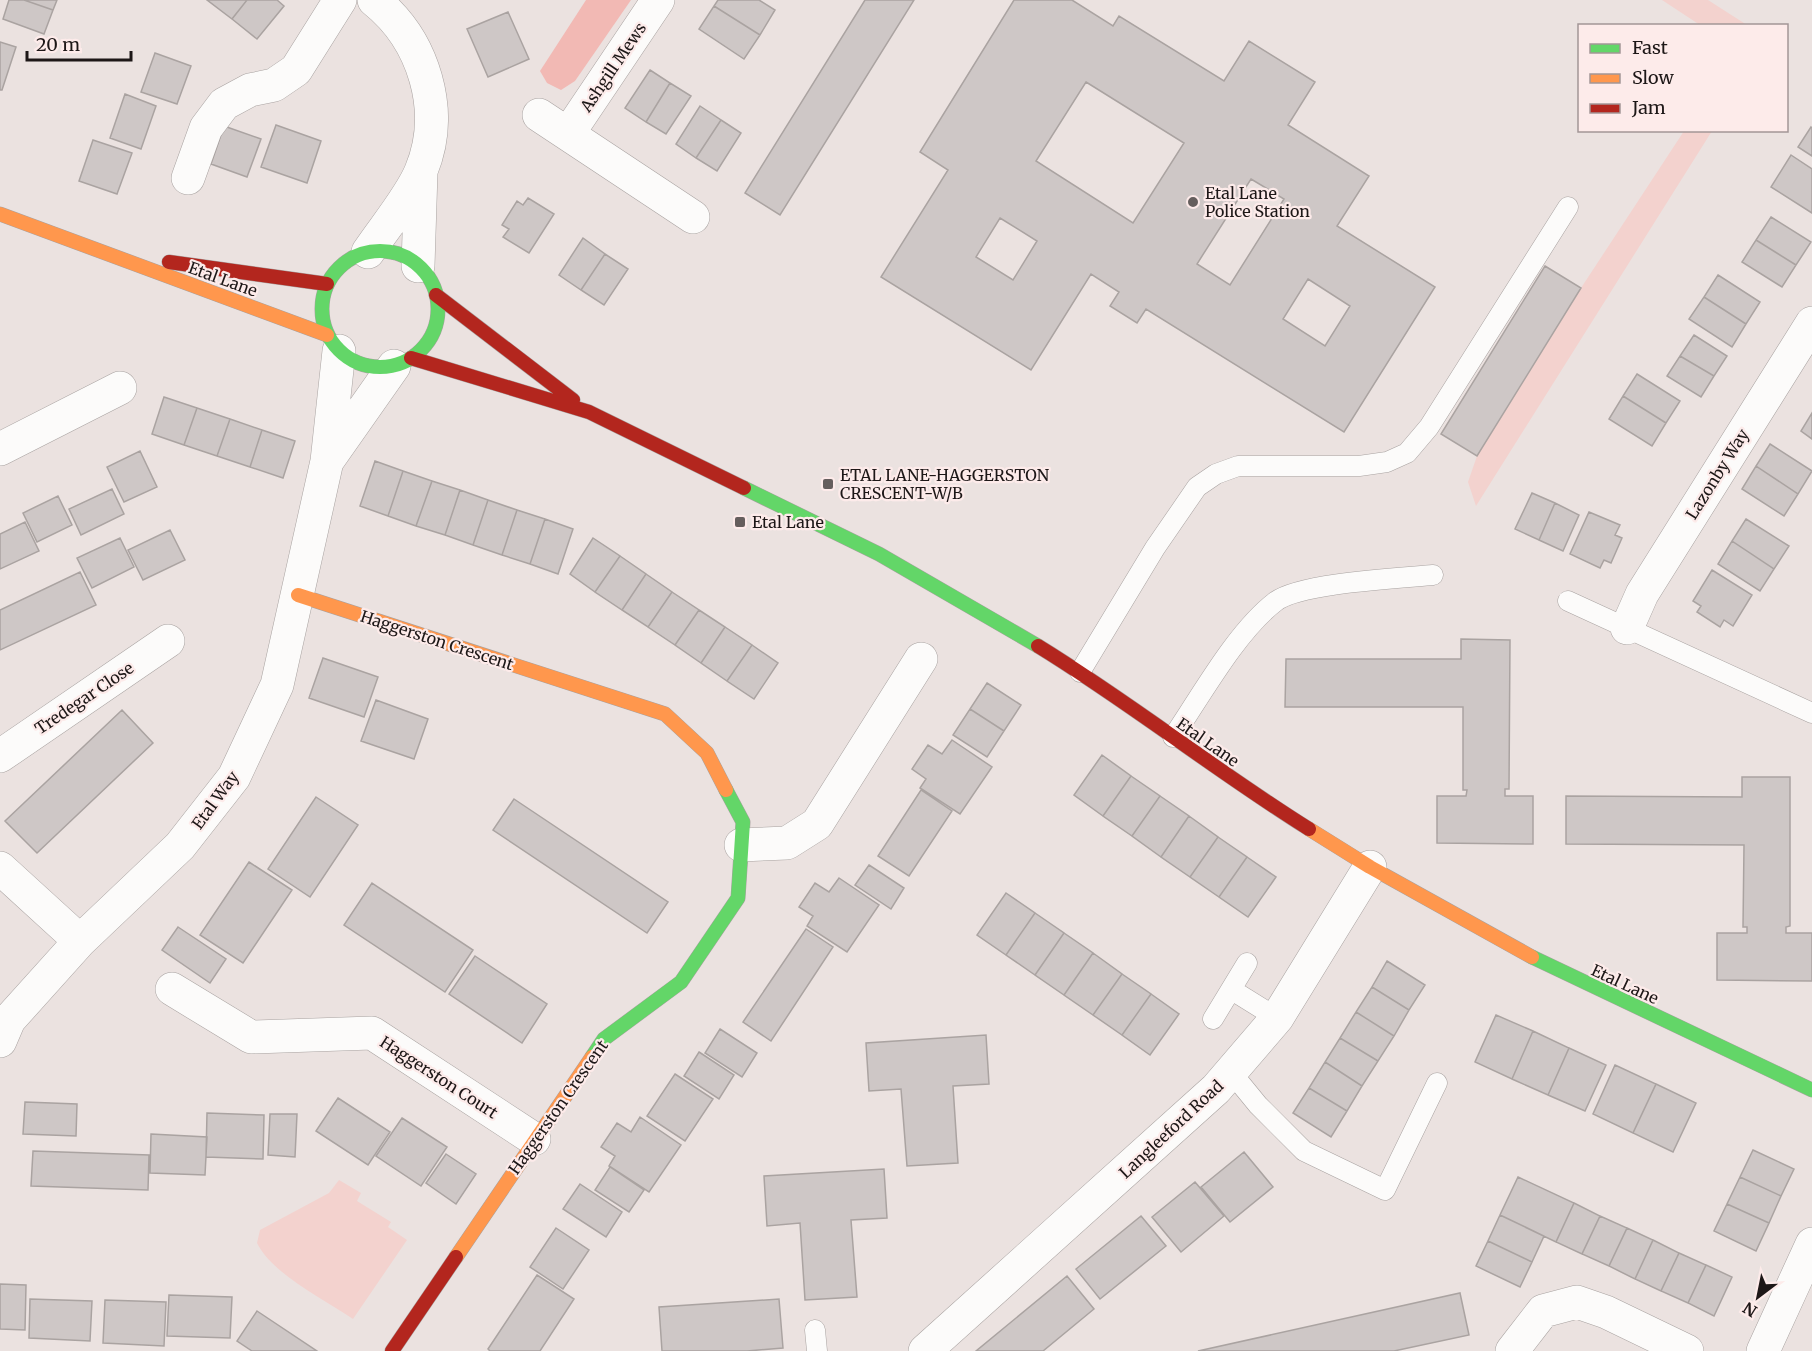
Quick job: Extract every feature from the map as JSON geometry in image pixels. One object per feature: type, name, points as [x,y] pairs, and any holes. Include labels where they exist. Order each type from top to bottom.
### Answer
[{"type":"street","points":[[188,178],[206,129],[224,104],[250,90],[274,85],[296,70],[340,0]]},
{"type":"street","points":[[368,252],[420,172],[428,147],[432,117],[429,87],[418,56],[403,30],[374,0]]},
{"type":"street","name":"Ashgill Mews","points":[[568,134],[658,0]]},
{"type":"street","points":[[539,114],[693,217]]},
{"type":"street","points":[[418,266],[420,172]]},
{"type":"street","name":"Etal Lane","points":[[0,214],[108,253],[333,343]]},
{"type":"street","points":[[368,252],[395,254],[418,266],[430,279],[436,295],[438,307],[434,331],[424,346],[402,362],[364,365],[333,343],[321,310],[327,284],[344,263],[368,252]]},
{"type":"street","name":"Etal Lane","points":[[108,253],[327,284]]},
{"type":"street","name":"Etal Lane","points":[[436,295],[589,412]]},
{"type":"street","name":"Lazonby Way","points":[[1627,628],[1642,594],[1812,323]]},
{"type":"street","name":"Etal Way","points":[[0,1041],[9,1020],[80,941],[180,846],[234,777],[277,686],[298,595],[327,461],[333,343]]},
{"type":"street","name":"Etal Lane","points":[[402,362],[589,412],[879,554],[984,613],[1080,672],[1261,798],[1370,867],[1491,936],[1568,975],[1812,1090]]},
{"type":"street","name":"Etal Way","points":[[327,461],[402,362]]},
{"type":"street","points":[[0,449],[120,388]]},
{"type":"street","name":"Haggerston Crescent","points":[[298,595],[665,714],[707,753],[743,822],[738,898],[681,982],[604,1038],[392,1351]]},
{"type":"street","name":"Tredegar Close","points":[[0,756],[168,641]]},
{"type":"street","points":[[741,845],[787,843],[817,824],[921,659]]},
{"type":"street","name":"Langleeford Road","points":[[925,1351],[1216,1089],[1277,1018],[1370,867]]},
{"type":"street","points":[[0,868],[80,941]]},
{"type":"street","name":"Haggerston Court","points":[[172,989],[250,1037],[372,1033],[534,1139]]},
{"type":"street","points":[[1763,1351],[1812,1244]]},
{"type":"street","points":[[1512,1351],[1543,1311],[1577,1302],[1606,1312],[1687,1351]]},
{"type":"lane","points":[[1080,672],[1142,569],[1197,487],[1216,474],[1238,466],[1359,466],[1387,462],[1407,453],[1429,427],[1568,207]]},
{"type":"lane","points":[[1173,737],[1246,631],[1276,600],[1323,586],[1433,575]]},
{"type":"lane","points":[[1568,601],[1812,713]]},
{"type":"lane","points":[[1213,1019],[1247,963]]},
{"type":"lane","points":[[1232,990],[1277,1018]]},
{"type":"lane","points":[[1231,1072],[1258,1105],[1304,1151],[1385,1190],[1437,1083]]},
{"type":"lane","points":[[815,1329],[816,1351]]},
{"type":"shaded area","points":[[586,0],[631,0],[575,81],[561,90],[547,83],[540,71]]},
{"type":"shaded area","points":[[1662,0],[1708,0],[1745,24],[1698,24]]},
{"type":"shaded area","points":[[1683,132],[1711,132],[1476,506],[1468,482],[1477,456],[1581,288]]},
{"type":"shaded area","points":[[339,1180],[361,1193],[357,1201],[391,1222],[388,1227],[407,1240],[353,1319],[286,1275],[264,1254],[257,1243],[260,1230],[329,1193]]},
{"type":"building","points":[[9,0],[24,0],[53,10],[44,34],[3,19]]},
{"type":"building","points":[[24,0],[57,0],[53,10]]},
{"type":"building","points":[[207,0],[247,0],[232,19]]},
{"type":"building","points":[[247,0],[277,0],[284,6],[257,39],[232,19]]},
{"type":"building","points":[[718,0],[759,0],[775,10],[760,35],[714,6]]},
{"type":"building","points":[[865,0],[914,0],[780,215],[745,193]]},
{"type":"building","points":[[1014,0],[1072,0],[1113,26],[1119,16],[1224,81],[1249,41],[1315,82],[1288,125],[1369,176],[1337,226],[1435,287],[1344,432],[1146,309],[1137,323],[1110,306],[1119,292],[1091,274],[1031,370],[881,277],[948,170],[920,152]],"holes":[[[1086,82],[1184,143],[1133,223],[1036,161]],[[1251,179],[1284,199],[1230,285],[1197,264]],[[1000,218],[1037,241],[1013,280],[976,257]],[[1308,279],[1350,306],[1325,346],[1283,319]]]},
{"type":"building","points":[[714,6],[760,35],[744,59],[699,29]]},
{"type":"building","points":[[508,12],[529,59],[488,77],[467,29]]},
{"type":"building","points":[[0,42],[16,47],[2,90],[0,90]]},
{"type":"building","points":[[155,53],[191,66],[177,104],[141,92]]},
{"type":"building","points":[[650,70],[670,83],[646,122],[625,108]]},
{"type":"building","points":[[670,83],[691,96],[666,134],[646,122]]},
{"type":"building","points":[[125,94],[156,106],[141,149],[110,138]]},
{"type":"building","points":[[700,106],[721,120],[696,158],[676,144]]},
{"type":"building","points":[[721,120],[741,133],[717,171],[696,158]]},
{"type":"building","points":[[276,125],[321,141],[307,183],[261,167]]},
{"type":"building","points":[[224,126],[261,139],[247,177],[211,164]]},
{"type":"building","points":[[1812,128],[1812,156],[1798,147]]},
{"type":"building","points":[[93,140],[132,153],[117,194],[79,181]]},
{"type":"building","points":[[1791,155],[1812,169],[1812,213],[1771,187]]},
{"type":"building","points":[[528,198],[554,214],[529,253],[503,237],[509,229],[502,225],[517,201],[523,205]]},
{"type":"building","points":[[1771,217],[1811,242],[1796,265],[1756,240]]},
{"type":"building","points":[[583,238],[605,254],[581,290],[559,275]]},
{"type":"building","points":[[1756,240],[1796,265],[1782,287],[1742,262]]},
{"type":"building","points":[[605,254],[628,269],[604,305],[581,290]]},
{"type":"building","points":[[1545,266],[1581,288],[1477,456],[1441,434]]},
{"type":"building","points":[[1718,275],[1760,302],[1746,324],[1704,297]]},
{"type":"building","points":[[1704,297],[1746,324],[1732,347],[1689,319]]},
{"type":"building","points":[[1694,335],[1727,356],[1714,376],[1680,356]]},
{"type":"building","points":[[1680,356],[1714,376],[1701,397],[1667,376]]},
{"type":"building","points":[[1637,374],[1680,401],[1666,423],[1623,396]]},
{"type":"building","points":[[1623,396],[1666,423],[1652,446],[1609,419]]},
{"type":"building","points":[[164,397],[197,408],[184,445],[152,434]]},
{"type":"building","points":[[197,408],[230,419],[217,456],[184,445]]},
{"type":"building","points":[[1812,413],[1812,439],[1801,431]]},
{"type":"building","points":[[230,419],[262,430],[250,467],[217,456]]},
{"type":"building","points":[[262,430],[295,441],[283,478],[250,467]]},
{"type":"building","points":[[1770,444],[1812,471],[1798,494],[1756,466]]},
{"type":"building","points":[[140,451],[157,487],[124,502],[107,467]]},
{"type":"building","points":[[375,461],[403,471],[388,516],[360,506]]},
{"type":"building","points":[[1756,466],[1798,494],[1784,516],[1742,489]]},
{"type":"building","points":[[403,471],[432,481],[416,526],[388,516]]},
{"type":"building","points":[[432,481],[460,490],[445,535],[416,526]]},
{"type":"building","points":[[112,489],[124,514],[81,535],[69,509]]},
{"type":"building","points":[[460,490],[488,500],[473,545],[445,535]]},
{"type":"building","points":[[1532,493],[1555,503],[1539,540],[1515,529]]},
{"type":"building","points":[[58,496],[72,525],[37,542],[23,513]]},
{"type":"building","points":[[488,500],[517,510],[502,555],[473,545]]},
{"type":"building","points":[[1555,503],[1579,515],[1563,551],[1539,540]]},
{"type":"building","points":[[517,510],[545,519],[530,564],[502,555]]},
{"type":"building","points":[[1589,512],[1620,525],[1615,535],[1622,538],[1611,563],[1604,560],[1600,568],[1570,554]]},
{"type":"building","points":[[545,519],[573,529],[558,574],[530,564]]},
{"type":"building","points":[[1746,519],[1789,546],[1774,569],[1732,541]]},
{"type":"building","points":[[25,522],[39,551],[0,569],[0,534]]},
{"type":"building","points":[[170,530],[185,560],[143,580],[128,550]]},
{"type":"building","points":[[120,538],[134,567],[92,588],[77,558]]},
{"type":"building","points":[[593,538],[620,556],[595,592],[570,574]]},
{"type":"building","points":[[1732,541],[1774,569],[1760,591],[1718,564]]},
{"type":"building","points":[[620,556],[646,574],[622,610],[595,592]]},
{"type":"building","points":[[1712,570],[1752,595],[1733,626],[1724,620],[1720,627],[1697,612],[1701,606],[1693,601]]},
{"type":"building","points":[[80,572],[96,605],[0,650],[0,610]]},
{"type":"building","points":[[646,574],[672,592],[648,627],[622,610]]},
{"type":"building","points":[[672,592],[699,610],[675,645],[648,627]]},
{"type":"building","points":[[699,610],[725,627],[701,663],[675,645]]},
{"type":"building","points":[[725,627],[752,645],[727,681],[701,663]]},
{"type":"building","points":[[1461,639],[1510,640],[1509,789],[1505,789],[1505,796],[1533,796],[1533,844],[1437,843],[1437,796],[1466,796],[1467,790],[1463,790],[1463,707],[1285,707],[1286,659],[1461,659]]},
{"type":"building","points":[[752,645],[778,663],[754,699],[727,681]]},
{"type":"building","points":[[323,658],[378,677],[364,717],[309,698]]},
{"type":"building","points":[[987,683],[1021,705],[1004,731],[970,709]]},
{"type":"building","points":[[376,700],[428,719],[414,759],[361,741]]},
{"type":"building","points":[[970,709],[1004,731],[987,757],[953,735]]},
{"type":"building","points":[[122,710],[153,743],[37,853],[5,821]]},
{"type":"building","points":[[952,740],[992,767],[960,814],[920,788],[926,779],[912,769],[928,745],[942,754]]},
{"type":"building","points":[[1102,755],[1131,776],[1103,816],[1074,795]]},
{"type":"building","points":[[1131,776],[1160,796],[1132,836],[1103,816]]},
{"type":"building","points":[[1742,777],[1790,777],[1790,926],[1786,927],[1786,933],[1812,933],[1812,981],[1717,980],[1717,933],[1747,933],[1747,927],[1743,927],[1744,845],[1566,844],[1566,796],[1742,797]]},
{"type":"building","points":[[921,790],[952,811],[909,876],[878,856]]},
{"type":"building","points":[[1160,796],[1189,816],[1161,857],[1132,836]]},
{"type":"building","points":[[316,797],[358,825],[310,897],[268,869]]},
{"type":"building","points":[[514,799],[668,902],[647,933],[493,830]]},
{"type":"building","points":[[1189,816],[1218,837],[1190,877],[1161,857]]},
{"type":"building","points":[[1218,837],[1247,857],[1219,897],[1190,877]]},
{"type":"building","points":[[1247,857],[1276,877],[1248,917],[1219,897]]},
{"type":"building","points":[[249,862],[292,890],[243,963],[200,935]]},
{"type":"building","points":[[869,865],[904,888],[891,909],[855,885]]},
{"type":"building","points":[[839,878],[879,905],[847,952],[807,926],[813,916],[799,907],[815,883],[829,892]]},
{"type":"building","points":[[372,883],[473,950],[445,992],[344,925]]},
{"type":"building","points":[[1006,893],[1035,913],[1006,955],[977,935]]},
{"type":"building","points":[[1035,913],[1064,933],[1035,975],[1006,955]]},
{"type":"building","points":[[178,927],[226,959],[210,983],[162,950]]},
{"type":"building","points":[[806,929],[833,947],[771,1041],[743,1022]]},
{"type":"building","points":[[1064,933],[1093,953],[1064,995],[1035,975]]},
{"type":"building","points":[[1093,953],[1122,974],[1093,1015],[1064,995]]},
{"type":"building","points":[[475,956],[547,1004],[522,1043],[449,994]]},
{"type":"building","points":[[1387,961],[1425,985],[1409,1010],[1372,987]]},
{"type":"building","points":[[1122,974],[1151,994],[1122,1035],[1093,1015]]},
{"type":"building","points":[[1372,987],[1409,1010],[1394,1036],[1356,1012]]},
{"type":"building","points":[[1151,994],[1179,1014],[1150,1055],[1122,1035]]},
{"type":"building","points":[[1356,1012],[1394,1036],[1378,1061],[1340,1038]]},
{"type":"building","points":[[1496,1015],[1533,1031],[1512,1079],[1475,1062]]},
{"type":"building","points":[[720,1029],[757,1053],[742,1077],[705,1053]]},
{"type":"building","points":[[1533,1031],[1569,1048],[1548,1095],[1512,1079]]},
{"type":"building","points":[[986,1035],[989,1084],[953,1086],[958,1163],[907,1166],[901,1089],[869,1091],[866,1043]]},
{"type":"building","points":[[1340,1038],[1378,1061],[1362,1086],[1325,1062]]},
{"type":"building","points":[[1569,1048],[1606,1065],[1585,1111],[1548,1095]]},
{"type":"building","points":[[699,1052],[734,1075],[719,1099],[684,1076]]},
{"type":"building","points":[[1325,1062],[1362,1086],[1347,1111],[1309,1088]]},
{"type":"building","points":[[1615,1065],[1656,1084],[1633,1133],[1593,1114]]},
{"type":"building","points":[[675,1074],[713,1099],[685,1141],[647,1116]]},
{"type":"building","points":[[1656,1084],[1696,1103],[1673,1152],[1633,1133]]},
{"type":"building","points":[[1309,1088],[1347,1111],[1331,1137],[1293,1113]]},
{"type":"building","points":[[338,1098],[390,1132],[368,1165],[316,1131]]},
{"type":"building","points":[[25,1102],[77,1104],[76,1136],[23,1134]]},
{"type":"building","points":[[207,1113],[264,1115],[263,1159],[206,1157]]},
{"type":"building","points":[[270,1114],[297,1114],[295,1157],[268,1155]]},
{"type":"building","points":[[640,1117],[681,1145],[649,1192],[609,1166],[615,1156],[601,1147],[617,1123],[631,1132]]},
{"type":"building","points":[[402,1118],[447,1147],[421,1186],[376,1156]]},
{"type":"building","points":[[151,1134],[207,1137],[205,1175],[150,1173]]},
{"type":"building","points":[[1753,1150],[1794,1169],[1781,1196],[1740,1177]]},
{"type":"building","points":[[33,1151],[149,1155],[148,1190],[31,1186]]},
{"type":"building","points":[[1244,1152],[1273,1187],[1230,1222],[1201,1187]]},
{"type":"building","points":[[446,1154],[476,1174],[456,1204],[426,1183]]},
{"type":"building","points":[[610,1167],[644,1190],[629,1212],[595,1190]]},
{"type":"building","points":[[884,1169],[887,1218],[851,1220],[857,1297],[805,1300],[800,1223],[767,1226],[764,1176]]},
{"type":"building","points":[[1518,1177],[1574,1203],[1556,1242],[1500,1215]]},
{"type":"building","points":[[1740,1177],[1781,1196],[1769,1223],[1727,1204]]},
{"type":"building","points":[[1195,1182],[1224,1216],[1181,1252],[1152,1217]]},
{"type":"building","points":[[580,1184],[622,1212],[606,1237],[563,1209]]},
{"type":"building","points":[[1574,1203],[1600,1216],[1582,1254],[1556,1242]]},
{"type":"building","points":[[1727,1204],[1769,1223],[1756,1251],[1714,1231]]},
{"type":"building","points":[[1500,1215],[1544,1236],[1532,1262],[1488,1241]]},
{"type":"building","points":[[1141,1216],[1166,1246],[1100,1299],[1076,1269]]},
{"type":"building","points":[[1600,1216],[1627,1228],[1609,1266],[1582,1254]]},
{"type":"building","points":[[556,1228],[589,1250],[563,1289],[530,1267]]},
{"type":"building","points":[[1627,1228],[1653,1240],[1635,1279],[1609,1266]]},
{"type":"building","points":[[1653,1240],[1679,1253],[1661,1291],[1635,1279]]},
{"type":"building","points":[[1488,1241],[1532,1262],[1520,1287],[1476,1266]]},
{"type":"building","points":[[1679,1253],[1706,1265],[1688,1303],[1661,1291]]},
{"type":"building","points":[[1706,1265],[1732,1277],[1714,1316],[1688,1303]]},
{"type":"building","points":[[537,1275],[574,1299],[540,1351],[490,1351],[488,1349]]},
{"type":"building","points":[[1067,1276],[1094,1309],[1043,1351],[976,1351]]},
{"type":"building","points":[[0,1284],[26,1285],[25,1330],[0,1329]]},
{"type":"building","points":[[1460,1293],[1469,1335],[1394,1351],[1198,1351]]},
{"type":"building","points":[[169,1295],[232,1297],[230,1338],[167,1336]]},
{"type":"building","points":[[30,1299],[92,1301],[90,1341],[29,1338]]},
{"type":"building","points":[[779,1299],[783,1348],[747,1351],[662,1351],[659,1307]]},
{"type":"building","points":[[105,1300],[166,1302],[164,1346],[103,1343]]},
{"type":"building","points":[[257,1311],[317,1351],[252,1351],[237,1341]]},
{"type":"traffic: fast","points":[[380,251],[402,256],[421,268],[433,287],[438,309],[433,331],[421,350],[402,362],[380,367],[358,362],[339,350],[327,331],[322,309],[327,287],[339,268],[358,256],[380,251]]},
{"type":"traffic: fast","points":[[744,488],[879,554],[1038,646]]},
{"type":"traffic: fast","points":[[592,1057],[604,1039],[681,982],[738,898],[743,822],[726,790]]},
{"type":"traffic: fast","points":[[1532,957],[1812,1090]]},
{"type":"traffic: slow","points":[[0,214],[327,335]]},
{"type":"traffic: slow","points":[[298,595],[665,714],[707,753],[726,790]]},
{"type":"traffic: slow","points":[[1309,829],[1370,867],[1532,957]]},
{"type":"traffic: slow","points":[[456,1257],[592,1057]]},
{"type":"traffic: jam","points":[[169,262],[327,284]]},
{"type":"traffic: jam","points":[[436,295],[573,400]]},
{"type":"traffic: jam","points":[[411,358],[589,412],[744,488]]},
{"type":"traffic: jam","points":[[1038,646],[1309,829]]},
{"type":"traffic: jam","points":[[392,1351],[456,1257]]},
{"type":"place","name":"Etal Lane Police Station","points":[[1193,202]]},
{"type":"place","name":"ETAL LANE-HAGGERSTON CRESCENT-W/B","points":[[828,484]]},
{"type":"place","name":"Etal Lane","points":[[740,522]]}]
